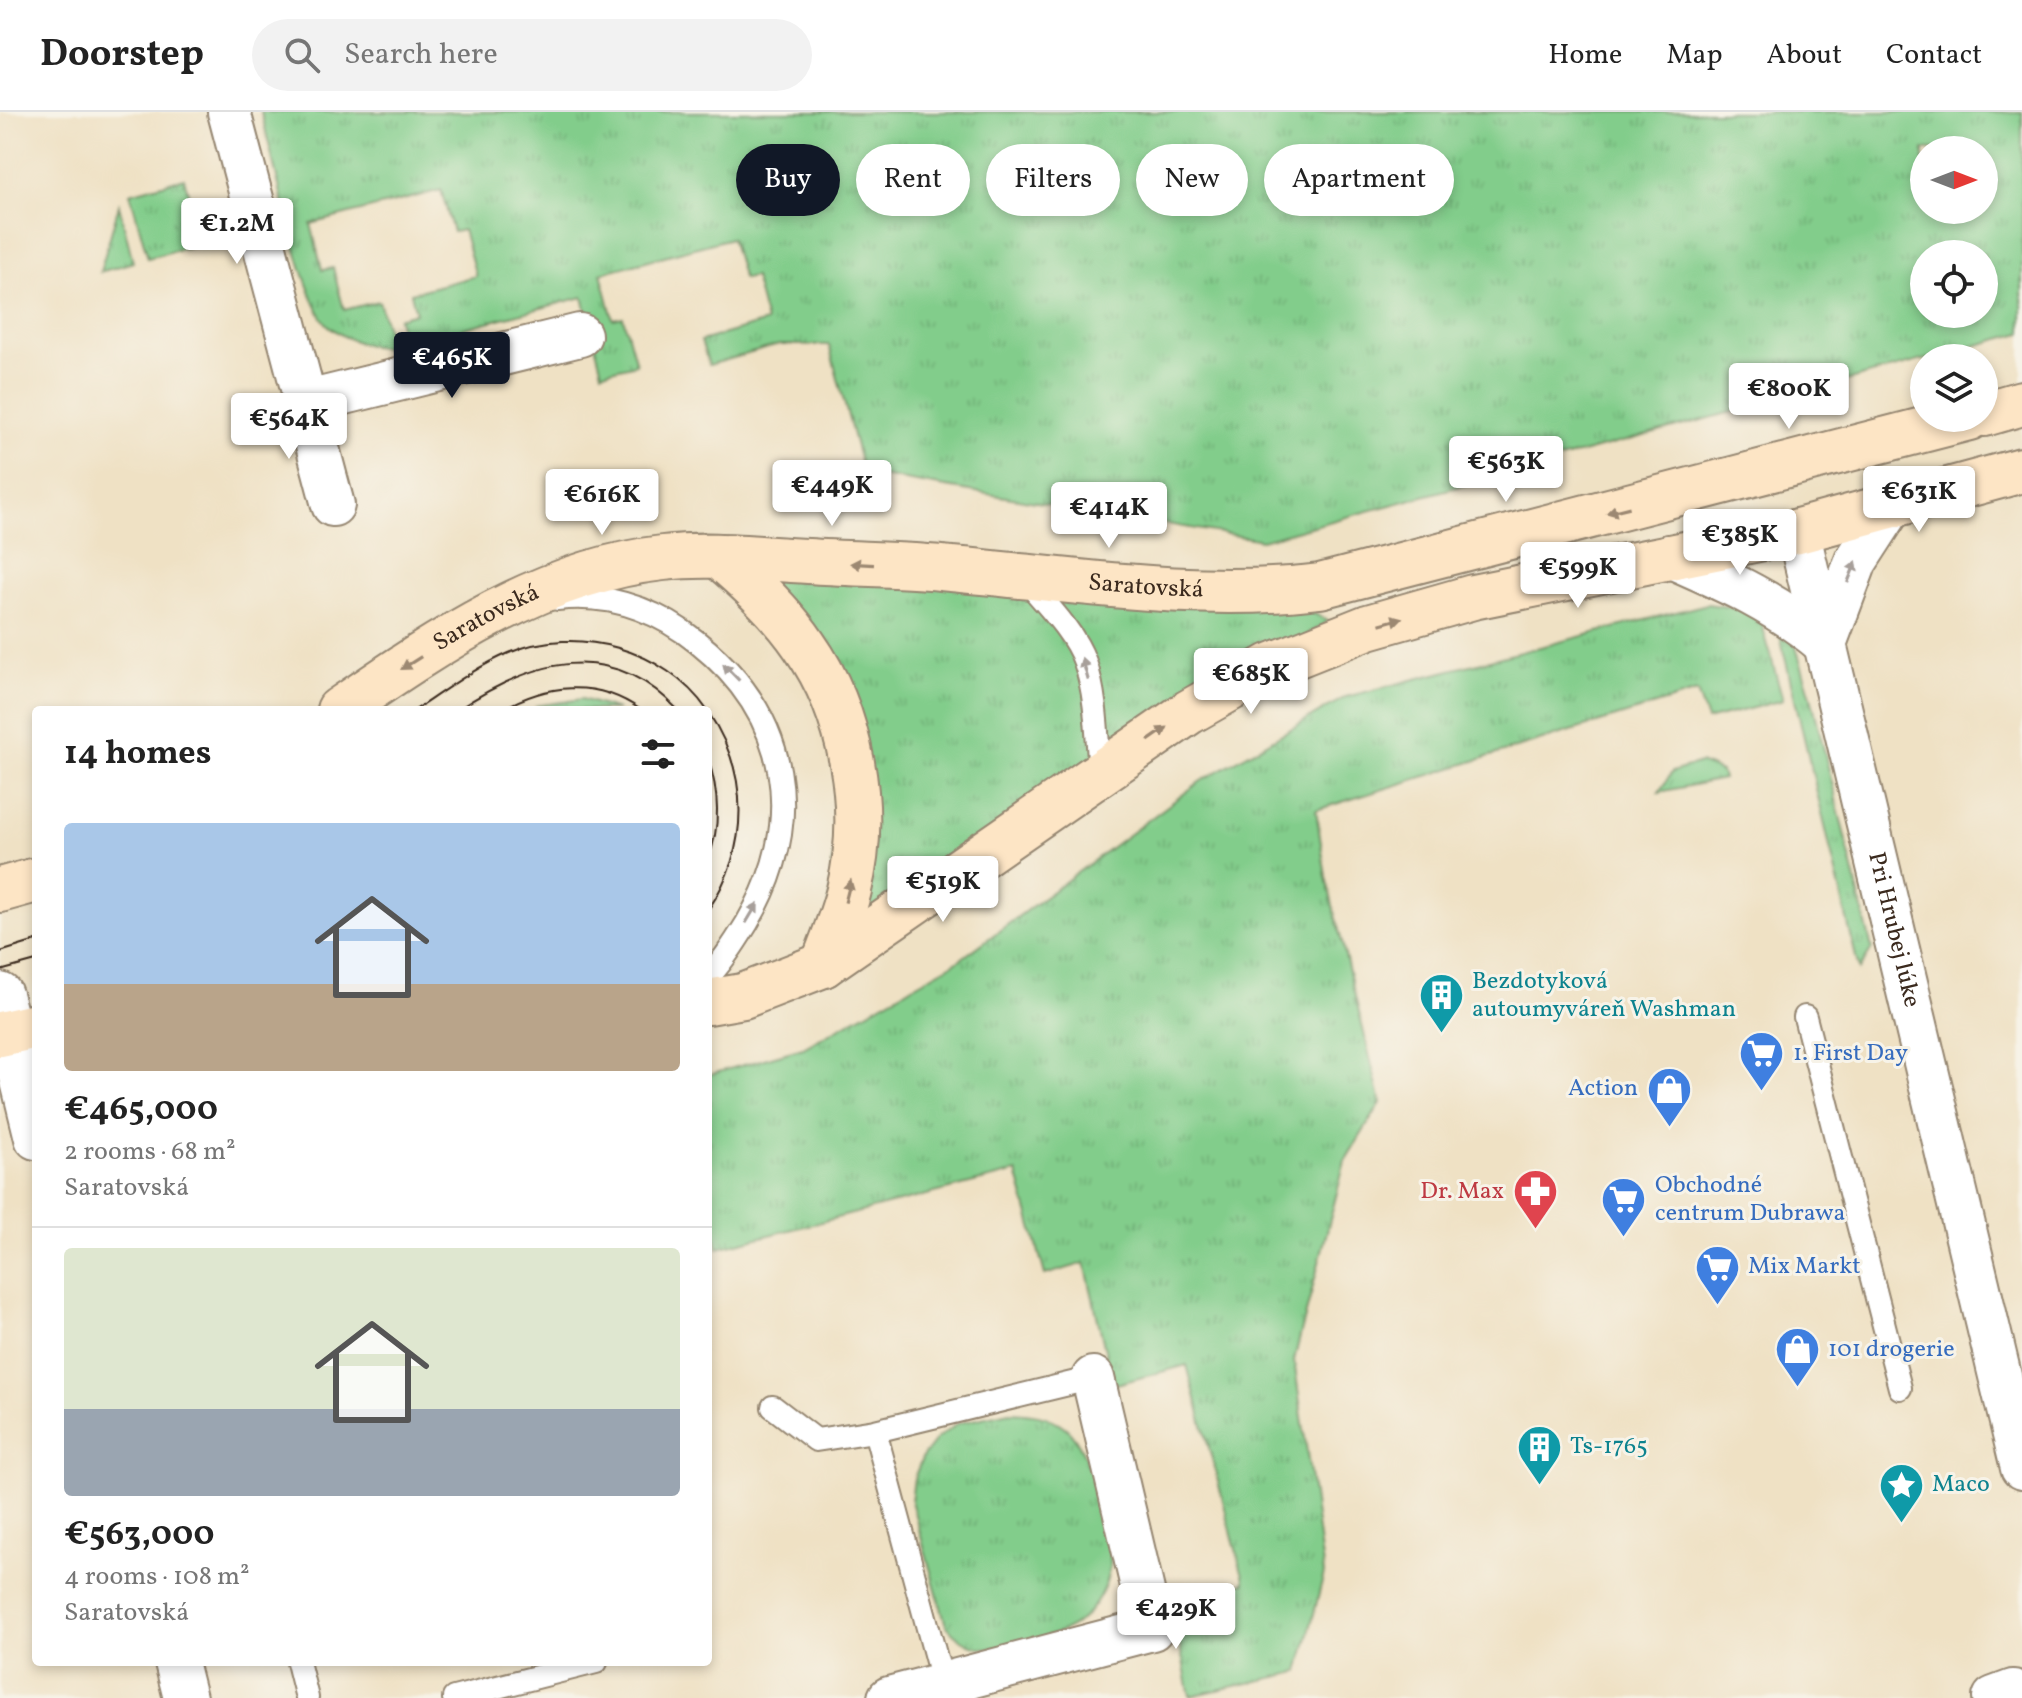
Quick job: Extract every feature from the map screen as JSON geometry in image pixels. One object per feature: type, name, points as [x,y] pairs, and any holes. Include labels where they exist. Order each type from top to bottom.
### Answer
[{"type":"main road","points":[[1998,410],[2022,403]]},
{"type":"main road","name":"Saratovská","points":[[345,706],[500,606],[561,583],[663,558],[720,557],[939,568],[1231,592],[1320,586],[1918,432]]},
{"type":"main road","points":[[1798,531],[1846,452]]},
{"type":"main road","points":[[712,1001],[743,996],[823,965],[1189,712],[1270,666],[1368,627],[1473,597],[1798,531],[2022,470]]},
{"type":"main road","points":[[1748,477],[1798,531]]},
{"type":"main road","points":[[720,557],[754,586],[805,645],[845,732],[855,786],[856,837],[850,890],[823,965]]},
{"type":"main road","points":[[0,890],[32,881]]},
{"type":"street","points":[[229,112],[333,505]]},
{"type":"street","points":[[308,402],[580,335]]},
{"type":"street","points":[[1669,556],[1751,592],[1791,615],[1825,644],[1856,561],[1891,507]]},
{"type":"street","name":"Pri Hrubej lúke","points":[[1798,531],[2022,1468]]},
{"type":"street","points":[[12,1022],[32,1119]]},
{"type":"street","points":[[889,1698],[1152,1629],[1093,1378]]},
{"type":"street","points":[[177,1666],[185,1698]]},
{"type":"lane","points":[[1023,577],[1061,622],[1085,662],[1096,718],[1100,774]]},
{"type":"lane","points":[[500,606],[566,598],[625,602],[676,626],[720,661],[755,702],[775,750],[781,778],[781,834],[762,898],[712,971]]},
{"type":"lane","points":[[1805,1017],[1900,1388]]},
{"type":"lane","points":[[773,1407],[816,1440],[875,1431],[1093,1378]]},
{"type":"lane","points":[[875,1431],[943,1684]]},
{"type":"lane","points":[[299,1666],[307,1698]]},
{"type":"lane","points":[[454,1698],[580,1666]]},
{"type":"green space","points":[[261,112],[2022,112],[2022,333],[1982,344],[1910,344],[1910,364],[1262,540],[863,473],[829,345],[779,345],[709,365],[701,341],[766,322],[754,277],[743,279],[731,238],[601,273],[613,319],[623,317],[636,364],[602,372],[583,297],[404,344],[398,318],[416,313],[411,293],[476,276],[463,230],[453,232],[441,190],[311,224],[322,270],[333,268],[344,310],[379,301],[392,347],[351,340],[330,327],[309,290]]},
{"type":"green space","points":[[184,178],[202,243],[148,258],[130,193]]},
{"type":"green space","points":[[119,205],[133,262],[100,272]]},
{"type":"green space","points":[[720,557],[1275,592],[1328,621],[823,965],[845,732]]},
{"type":"green space","points":[[1707,604],[1743,609],[1761,621],[1783,700],[1707,720],[1697,692],[1316,810],[1326,877],[1381,1103],[1345,1161],[1294,1360],[1324,1574],[1299,1672],[1190,1696],[1171,1603],[1245,1583],[1187,1365],[1113,1385],[1085,1263],[1045,1275],[1017,1172],[718,1248],[712,1226],[712,1074],[803,1048],[961,959],[1201,781],[1346,697]]},
{"type":"green space","points":[[1776,619],[1795,644],[1811,696],[1872,949],[1859,970]]},
{"type":"green space","points":[[582,699],[604,706],[536,706]]},
{"type":"green space","points":[[1700,763],[1721,772],[1723,779],[1659,792],[1672,772]]},
{"type":"green space","points":[[1009,1412],[1046,1417],[1066,1428],[1075,1439],[1099,1495],[1108,1538],[1109,1570],[1096,1602],[1076,1624],[1043,1638],[986,1648],[961,1640],[946,1625],[911,1501],[914,1478],[923,1456],[937,1438],[959,1423]]},
{"type":"tram line","points":[[421,706],[461,679],[509,653],[562,641],[590,642],[644,658],[668,671],[704,706]]},
{"type":"tram line","points":[[464,706],[513,679],[541,669],[569,664],[597,665],[625,672],[652,687],[673,706]]},
{"type":"tram line","points":[[509,706],[553,690],[571,688],[606,693],[634,706]]},
{"type":"tram line","points":[[712,719],[732,760],[740,811],[732,861],[712,903]]},
{"type":"tram line","points":[[712,776],[717,809],[712,847]]},
{"type":"tram line","points":[[0,952],[32,942]]},
{"type":"tram line","points":[[0,971],[32,962]]},
{"type":"place","name":"Bezdotyková autoumyváreň Washman","points":[[1441,1035]]},
{"type":"place","name":"1. First Day","points":[[1762,1093]]},
{"type":"place","name":"Action","points":[[1669,1128]]},
{"type":"place","name":"Dr. Max","points":[[1535,1231]]},
{"type":"place","name":"Obchodné centrum Dubrawa","points":[[1624,1239]]},
{"type":"place","name":"Mix Markt","points":[[1717,1306]]},
{"type":"place","name":"101 drogerie","points":[[1797,1389]]},
{"type":"place","name":"Ts-1765","points":[[1539,1486]]},
{"type":"place","name":"Maco","points":[[1901,1524]]}]
